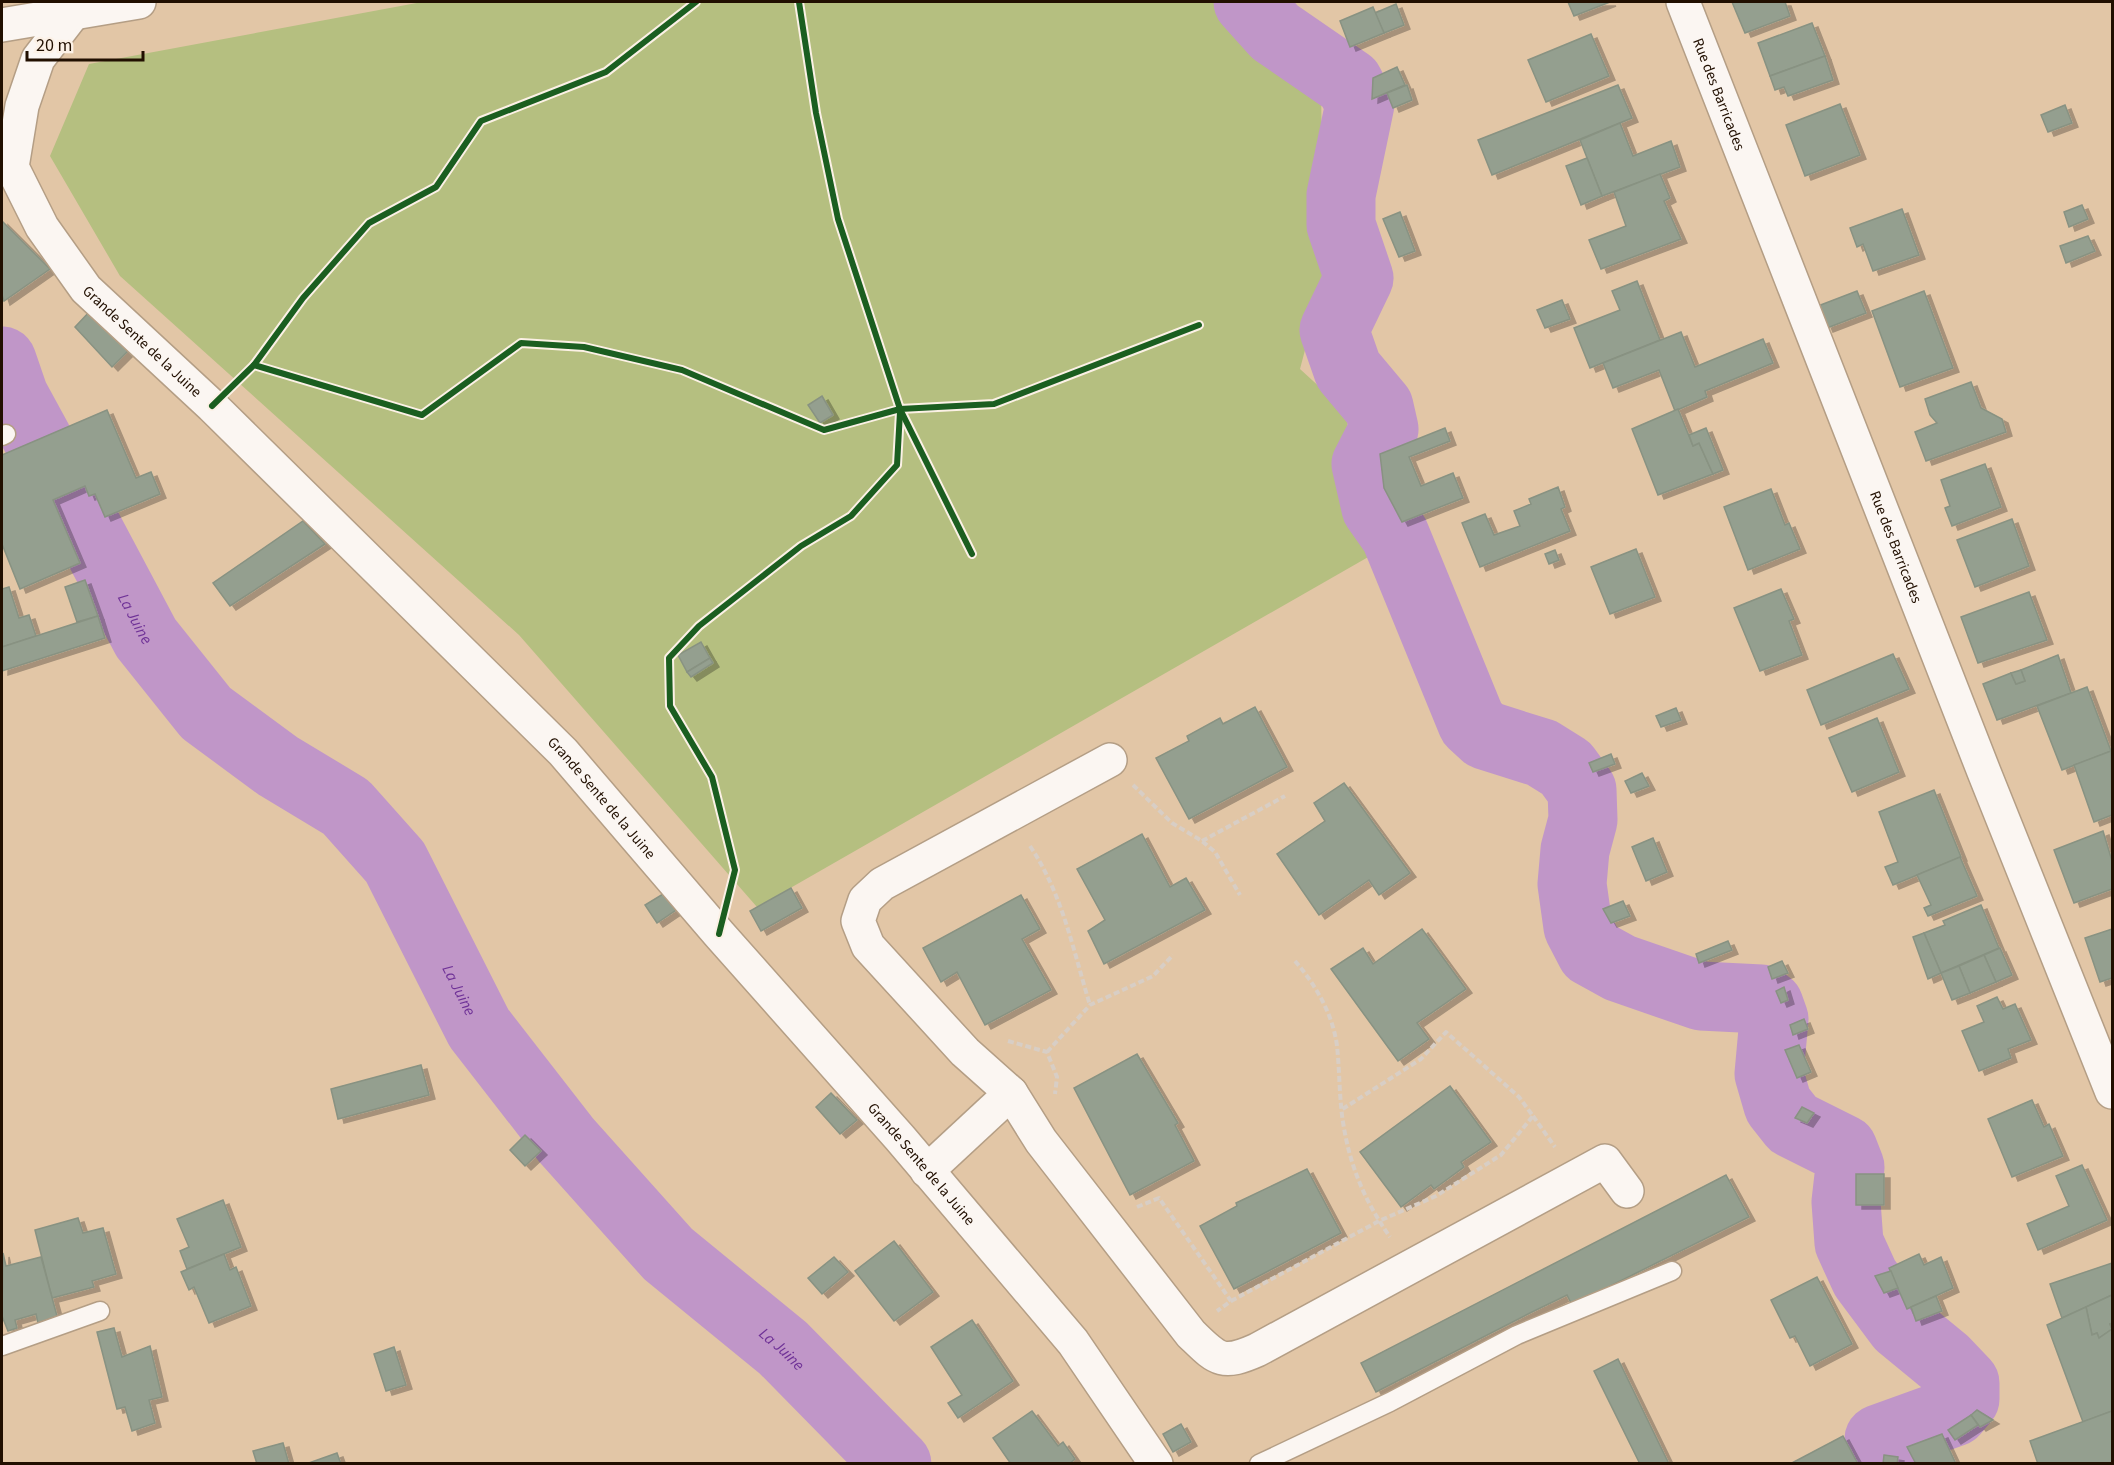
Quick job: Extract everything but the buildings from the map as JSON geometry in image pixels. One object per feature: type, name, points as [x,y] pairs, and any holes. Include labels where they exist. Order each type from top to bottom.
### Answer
[{"type":"street","points":[[2,25],[75,10],[140,2]]},
{"type":"street","name":"Rue des Barricades","points":[[1683,2],[1988,783],[2112,1092]]},
{"type":"street","points":[[12,166],[22,106],[38,59],[75,10]]},
{"type":"street","name":"Grande Sente de la Juine","points":[[2,135],[12,166],[42,227],[86,289],[212,406],[563,752],[1073,1342],[1156,1464]]},
{"type":"street","points":[[1110,760],[882,884],[865,900],[858,921],[868,946],[965,1052],[1011,1093],[1041,1141],[1191,1334],[1214,1356],[1235,1360],[1605,1161],[1627,1191]]},
{"type":"street","points":[[927,1171],[1011,1093]]},
{"type":"lane","points":[[1259,1464],[1390,1402],[1517,1335],[1672,1271]]},
{"type":"lane","points":[[2,1346],[100,1311]]},
{"type":"path","points":[[1110,760],[1150,805],[1215,852],[1240,895]]},
{"type":"path","points":[[1202,841],[1285,796]]},
{"type":"path","points":[[1010,815],[1046,869],[1064,914],[1090,1005]]},
{"type":"path","points":[[1047,1052],[1090,1005],[1153,976],[1173,955]]},
{"type":"path","points":[[1295,961],[1307,975],[1325,1004],[1337,1044],[1341,1110],[1356,1178],[1378,1221],[1410,1267]]},
{"type":"path","points":[[1231,1301],[1378,1221],[1436,1196],[1501,1155],[1533,1116],[1519,1097],[1446,1032],[1421,1059],[1341,1110]]},
{"type":"green space","points":[[422,2],[1215,2],[1248,42],[1321,89],[1324,278],[1300,369],[1348,413],[1344,507],[1377,552],[757,907],[519,635],[120,276],[50,156],[89,64]]},
{"type":"waterway","points":[[1248,2],[1275,32],[1349,83],[1360,104],[1341,195],[1341,225],[1359,278],[1334,330],[1348,370],[1379,407],[1384,429],[1366,464],[1376,508],[1395,535],[1472,723],[1485,735],[1542,753],[1566,768],[1582,790],[1583,820],[1575,850],[1572,884],[1578,927],[1591,952],[1620,968],[1701,996],[1761,999],[1769,1005],[1774,1019],[1769,1074],[1778,1105],[1793,1124],[1843,1149],[1850,1167],[1846,1202],[1849,1243],[1865,1278],[1900,1325],[1945,1362],[1965,1383],[1965,1399],[1954,1412],[1879,1439]]},
{"type":"waterway","name":"La Juine","points":[[2,361],[14,396],[38,440]]},
{"type":"waterway","name":"La Juine","points":[[69,493],[146,638],[206,713],[278,766],[346,807],[395,862],[479,1028],[566,1140],[668,1254],[783,1348],[897,1464]]},
{"type":"waterway","points":[[1875,1464],[1879,1439]]},
{"type":"cycle path","points":[[254,365],[303,298],[369,223],[436,187],[481,121],[606,72],[696,2]]},
{"type":"cycle path","points":[[799,2],[816,113],[838,219],[900,409],[994,404],[1199,325]]},
{"type":"cycle path","points":[[212,406],[254,365],[422,415],[521,343],[584,347],[682,370],[824,430],[900,409],[972,554]]},
{"type":"cycle path","points":[[719,934],[735,870],[712,777],[670,706],[669,658],[699,626],[801,546],[851,516],[897,465],[900,412]]}]
